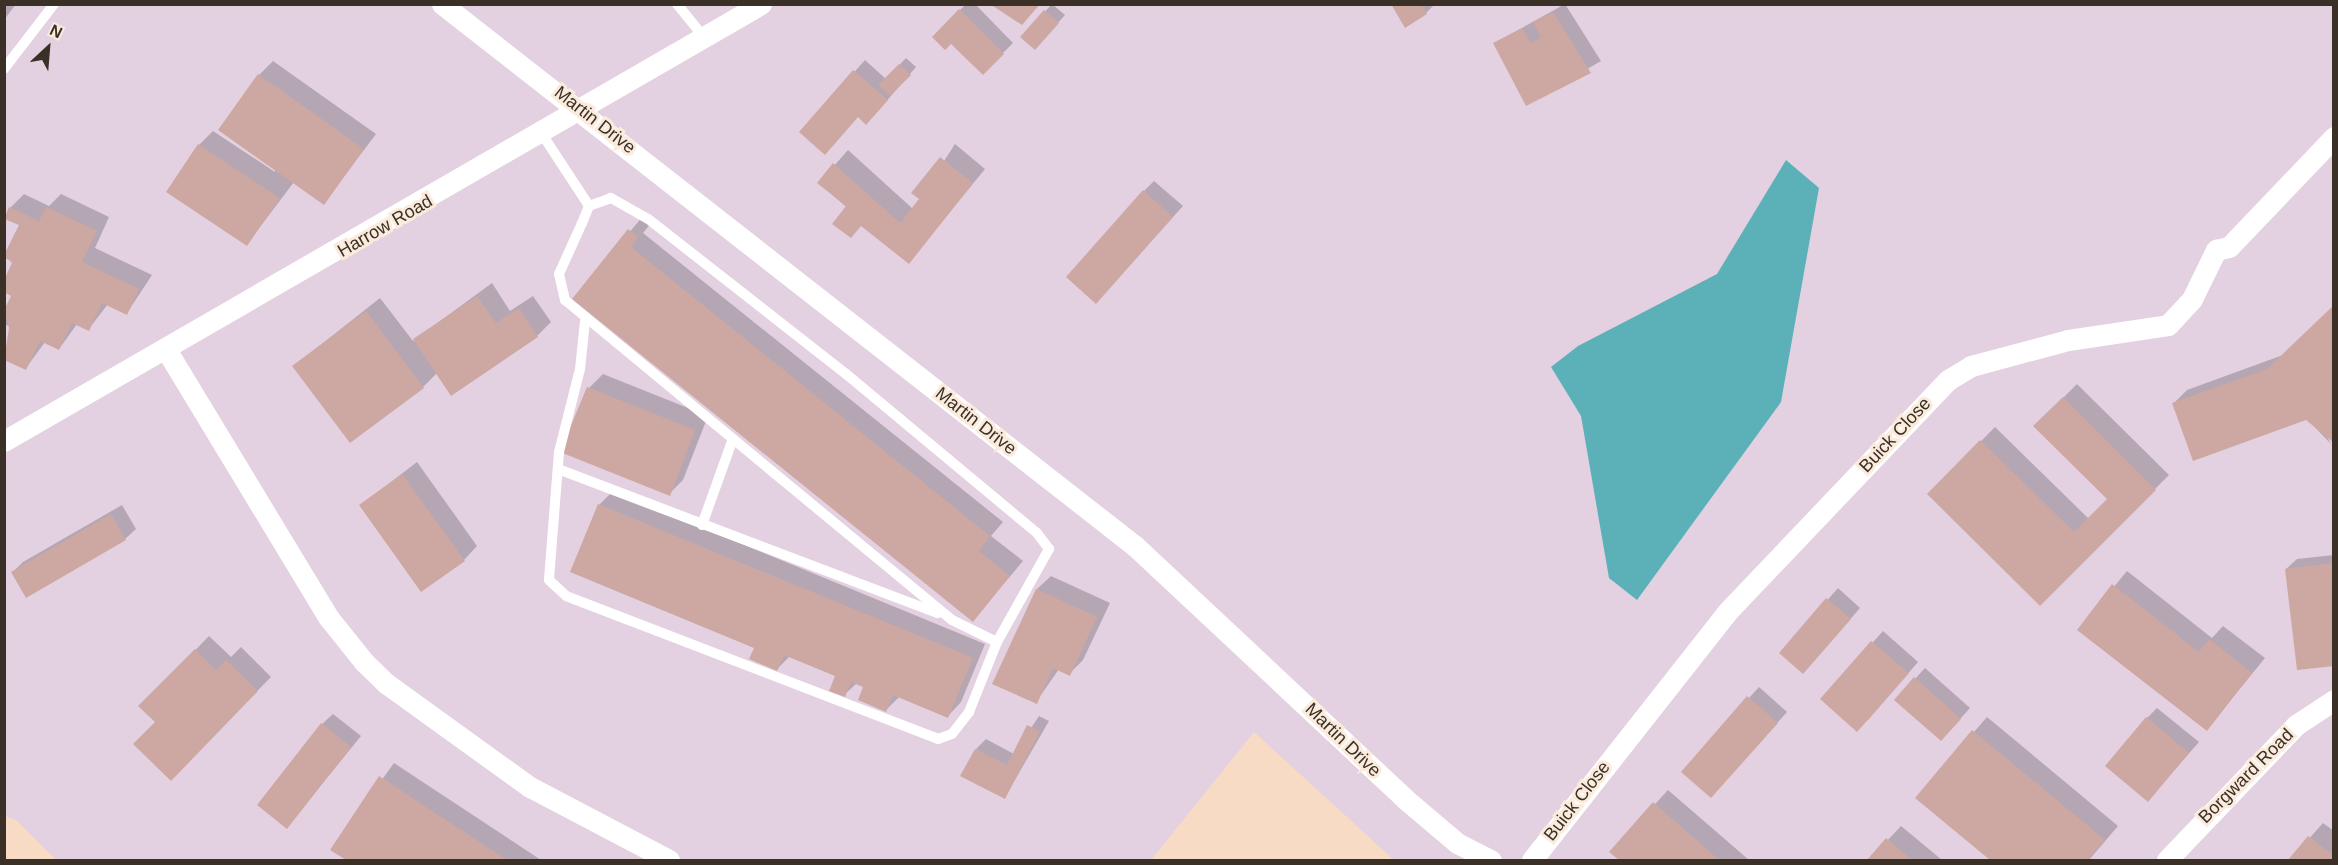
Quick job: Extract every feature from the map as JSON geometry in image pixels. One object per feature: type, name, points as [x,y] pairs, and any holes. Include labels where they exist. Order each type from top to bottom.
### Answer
[{"type":"street","name":"Martin Drive","points":[[442,4],[578,106],[1135,546],[1404,798],[1457,843],[1491,861]]},
{"type":"street","name":"Harrow Road","points":[[4,441],[167,351],[540,131],[578,106],[761,4]]},
{"type":"street","name":"Buick Close","points":[[1532,861],[1727,612],[1948,380],[1971,366],[2068,340],[2168,325],[2193,299],[2216,250],[2229,247],[2334,137]]},
{"type":"street","points":[[167,351],[328,617],[364,662],[387,684],[530,787],[669,861]]},
{"type":"street","name":"Borgward Road","points":[[2167,861],[2296,725],[2334,700]]},
{"type":"lane","points":[[4,69],[54,4]]},
{"type":"lane","points":[[677,4],[703,36]]},
{"type":"lane","points":[[540,131],[589,206]]},
{"type":"lane","points":[[585,321],[558,468],[549,580],[566,596],[938,739],[952,734],[969,712],[997,642],[1049,549],[1046,542],[846,374],[648,219],[611,198],[589,206],[559,274],[565,300],[585,321],[952,620]]},
{"type":"lane","points":[[702,525],[732,441]]},
{"type":"lane","points":[[558,468],[952,620],[997,642]]},
{"type":"shaded area","points":[[4,5],[2333,5],[2333,860],[1394,860],[1254,732],[1151,860],[56,860],[16,820],[5,816]]},
{"type":"water","points":[[1786,160],[1819,188],[1781,402],[1637,600],[1609,578],[1581,416],[1551,367],[1578,346],[1717,274]]},
{"type":"building","points":[[990,4],[1040,4],[1022,25]]},
{"type":"building","points":[[1391,4],[1421,4],[1427,14],[1405,28]]},
{"type":"building","points":[[959,9],[1004,54],[983,75],[951,44],[945,50],[932,37]]},
{"type":"building","points":[[1044,10],[1059,23],[1035,50],[1020,37]]},
{"type":"building","points":[[1553,12],[1591,73],[1526,106],[1493,43],[1522,28],[1531,43],[1541,38],[1533,22]]},
{"type":"building","points":[[899,64],[911,75],[890,96],[878,85]]},
{"type":"building","points":[[853,70],[888,100],[866,125],[858,117],[825,155],[799,132]]},
{"type":"building","points":[[258,74],[364,149],[324,205],[218,130]]},
{"type":"building","points":[[198,144],[280,198],[247,246],[166,192]]},
{"type":"building","points":[[940,157],[973,183],[909,264],[861,226],[851,238],[832,224],[846,206],[817,183],[833,163],[900,223],[919,199],[911,193]]},
{"type":"building","points":[[1143,190],[1173,217],[1096,304],[1066,277]]},
{"type":"building","points":[[9,207],[39,221],[46,207],[97,231],[82,262],[139,289],[127,315],[102,303],[89,331],[72,323],[59,350],[40,341],[26,370],[4,360],[9,328],[4,310],[11,296],[4,292],[4,280],[12,263],[4,255],[19,225],[4,219]]},
{"type":"building","points":[[628,229],[638,237],[631,247],[990,536],[979,551],[1010,576],[973,622],[572,299]]},
{"type":"building","points":[[477,296],[496,323],[519,308],[538,337],[451,396],[413,339]]},
{"type":"building","points":[[2334,305],[2334,443],[2306,420],[2193,461],[2172,403],[2267,369]]},
{"type":"building","points":[[366,311],[424,388],[350,443],[292,366]]},
{"type":"building","points":[[587,387],[695,430],[670,496],[560,452]]},
{"type":"building","points":[[2063,397],[2156,490],[2040,606],[1927,494],[1980,440],[2074,532],[2107,499],[2033,426]]},
{"type":"building","points":[[402,474],[465,561],[421,592],[359,505]]},
{"type":"building","points":[[598,504],[973,658],[948,718],[893,695],[886,712],[858,700],[863,687],[851,682],[845,697],[829,691],[835,676],[784,655],[777,671],[749,659],[754,648],[570,572]]},
{"type":"building","points":[[111,514],[126,540],[26,598],[11,572]]},
{"type":"building","points":[[2332,563],[2334,666],[2297,670],[2285,569]]},
{"type":"building","points":[[2112,584],[2199,652],[2209,639],[2252,673],[2207,731],[2077,630]]},
{"type":"building","points":[[1036,589],[1097,617],[1070,676],[1053,668],[1037,704],[992,684]]},
{"type":"building","points":[[1826,598],[1851,619],[1803,674],[1779,653]]},
{"type":"building","points":[[1871,641],[1909,673],[1857,732],[1820,699]]},
{"type":"building","points":[[195,649],[216,670],[226,660],[258,691],[171,781],[133,744],[155,722],[138,706]]},
{"type":"building","points":[[1914,677],[1961,719],[1941,741],[1894,700]]},
{"type":"building","points":[[1747,696],[1778,723],[1711,798],[1681,772]]},
{"type":"building","points":[[2146,717],[2189,753],[2148,802],[2105,766]]},
{"type":"building","points":[[321,723],[351,747],[287,829],[257,805]]},
{"type":"building","points":[[1027,725],[1040,731],[1005,799],[960,776],[975,749],[1007,765]]},
{"type":"building","points":[[1972,730],[2105,840],[2088,860],[1990,860],[1915,798]]},
{"type":"building","points":[[379,776],[507,860],[346,860],[330,850]]},
{"type":"building","points":[[1653,802],[1719,860],[1619,860],[1609,852]]},
{"type":"building","points":[[2308,836],[2334,856],[2334,860],[2288,860]]},
{"type":"building","points":[[1886,838],[1912,860],[1867,860]]}]
